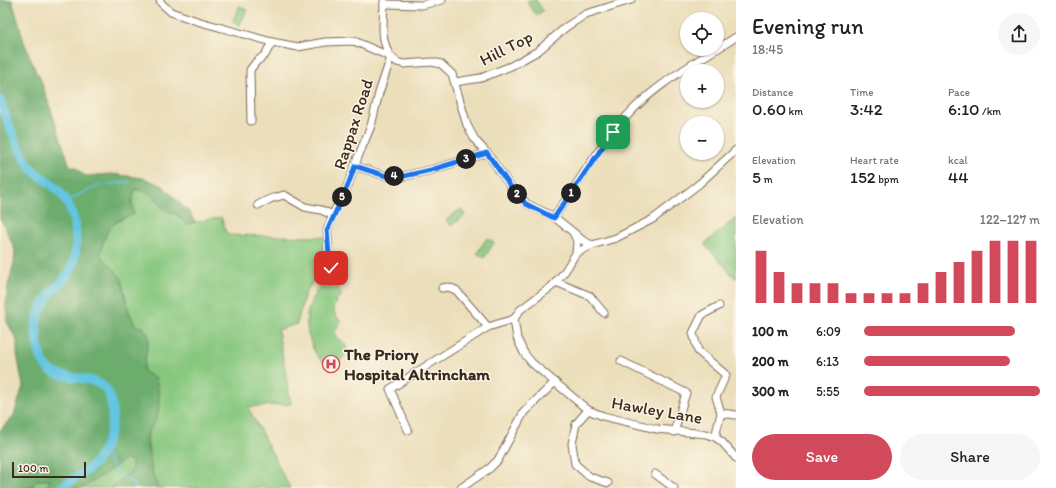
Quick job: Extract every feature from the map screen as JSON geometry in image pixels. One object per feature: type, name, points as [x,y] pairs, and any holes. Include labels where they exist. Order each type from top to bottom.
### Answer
[{"type":"street","points":[[160,0],[161,3],[171,12],[197,21],[272,42],[298,47],[325,42],[354,41],[404,64],[432,62],[441,64],[452,74],[467,125],[475,140],[487,153],[513,190],[526,204],[554,218],[582,240],[592,245]]},
{"type":"street","points":[[391,57],[383,41],[384,2],[422,5],[442,0]]},
{"type":"street","name":"Hill Top","points":[[455,82],[481,78],[511,66],[538,51],[566,27],[586,14],[613,2],[630,0]]},
{"type":"street","points":[[724,45],[736,37]]},
{"type":"street","points":[[251,121],[250,70],[256,62],[265,55],[272,42]]},
{"type":"street","points":[[554,218],[606,142],[627,115],[655,89],[706,56]]},
{"type":"street","name":"Rappax Road","points":[[331,268],[332,265],[328,253],[327,231],[348,185],[371,126],[379,93],[391,57]]},
{"type":"street","points":[[576,253],[592,245],[616,238],[653,219],[699,184],[736,150]]},
{"type":"street","points":[[355,166],[386,176],[400,177],[431,170],[487,153]]},
{"type":"street","points":[[258,205],[270,199],[284,195],[305,207],[321,210],[333,215]]},
{"type":"street","points":[[408,430],[390,389],[488,327],[514,319],[520,310],[551,287],[565,270],[576,253],[577,241],[573,232]]},
{"type":"street","points":[[556,282],[590,296],[604,313]]},
{"type":"street","points":[[442,288],[452,288],[460,293],[488,327]]},
{"type":"street","points":[[715,437],[721,413],[716,397],[726,375],[698,351],[693,333],[702,315],[719,306]]},
{"type":"street","name":"Hawley Lane","points":[[514,319],[517,338],[524,353],[532,363],[588,410],[603,416],[674,432],[697,432],[715,437],[722,442],[736,458]]},
{"type":"street","points":[[621,361],[686,393],[674,432]]},
{"type":"street","points":[[461,488],[490,468],[498,460],[524,412],[555,382]]},
{"type":"street","points":[[588,410],[576,424],[572,444],[575,464],[590,477],[608,482]]},
{"type":"street","points":[[721,413],[736,415]]},
{"type":"street","points":[[655,474],[674,488]]},
{"type":"green space","points":[[0,0],[12,0],[24,42],[36,72],[39,75],[70,166],[76,167],[85,176],[111,174],[143,178],[163,186],[190,213],[195,222],[187,224],[177,215],[163,208],[150,193],[135,189],[132,202],[134,214],[119,221],[110,228],[104,239],[100,255],[121,278],[129,312],[136,326],[143,327],[149,337],[143,371],[156,379],[159,393],[159,403],[157,417],[147,436],[147,444],[150,464],[158,488],[110,488],[132,471],[132,461],[125,459],[102,476],[82,488],[45,488],[51,480],[37,480],[31,488],[0,488],[0,430],[14,415],[23,386],[17,354],[17,340],[7,322],[6,305],[8,285],[14,263],[15,250],[0,219]]},
{"type":"green space","points":[[536,0],[543,11],[536,15],[527,1]]},
{"type":"green space","points":[[240,6],[247,10],[239,26],[232,22]]},
{"type":"green space","points":[[135,189],[150,193],[163,208],[177,215],[187,224],[221,217],[227,235],[325,237],[325,256],[328,261],[305,293],[297,324],[278,330],[291,404],[248,407],[290,488],[158,488],[153,478],[147,439],[151,427],[157,417],[159,390],[143,372],[149,337],[143,327],[136,326],[129,312],[121,278],[100,255],[106,233],[110,228],[119,221],[134,214],[132,202]]},
{"type":"green space","points":[[461,209],[465,215],[451,226],[446,220]]},
{"type":"green space","points":[[736,218],[736,279],[704,244]]},
{"type":"green space","points":[[487,238],[494,243],[484,258],[477,253]]},
{"type":"green space","points":[[331,273],[342,296],[336,299],[337,303],[333,307],[335,314],[341,322],[334,333],[336,337],[345,344],[347,349],[341,360],[330,366],[319,358],[312,346],[307,325],[307,315],[309,306],[317,290]]},
{"type":"green space","points":[[125,458],[132,461],[132,471],[110,488],[82,488],[102,476]]},
{"type":"green space","points":[[37,480],[52,480],[45,488],[31,488]]},
{"type":"waterway","points":[[0,100],[9,126],[22,155],[34,171],[57,189],[62,195],[70,207],[74,221],[76,249],[72,267],[66,277],[46,299],[37,321],[36,329],[40,354],[44,364],[51,371],[59,375],[88,380],[105,388],[112,405],[112,423],[108,439],[97,460],[85,472],[60,488]]},
{"type":"waterway","points":[[67,201],[99,185],[130,182]]},
{"type":"waterway","points":[[104,449],[115,472],[135,485],[134,488]]},
{"type":"place","name":"The Priory Hospital Altrincham","points":[[331,364]]},
{"type":"route","points":[[331,268],[332,265],[328,253],[327,231],[355,166],[386,176],[400,177],[414,175],[487,153],[513,190],[526,204],[554,218],[613,132]]}]
